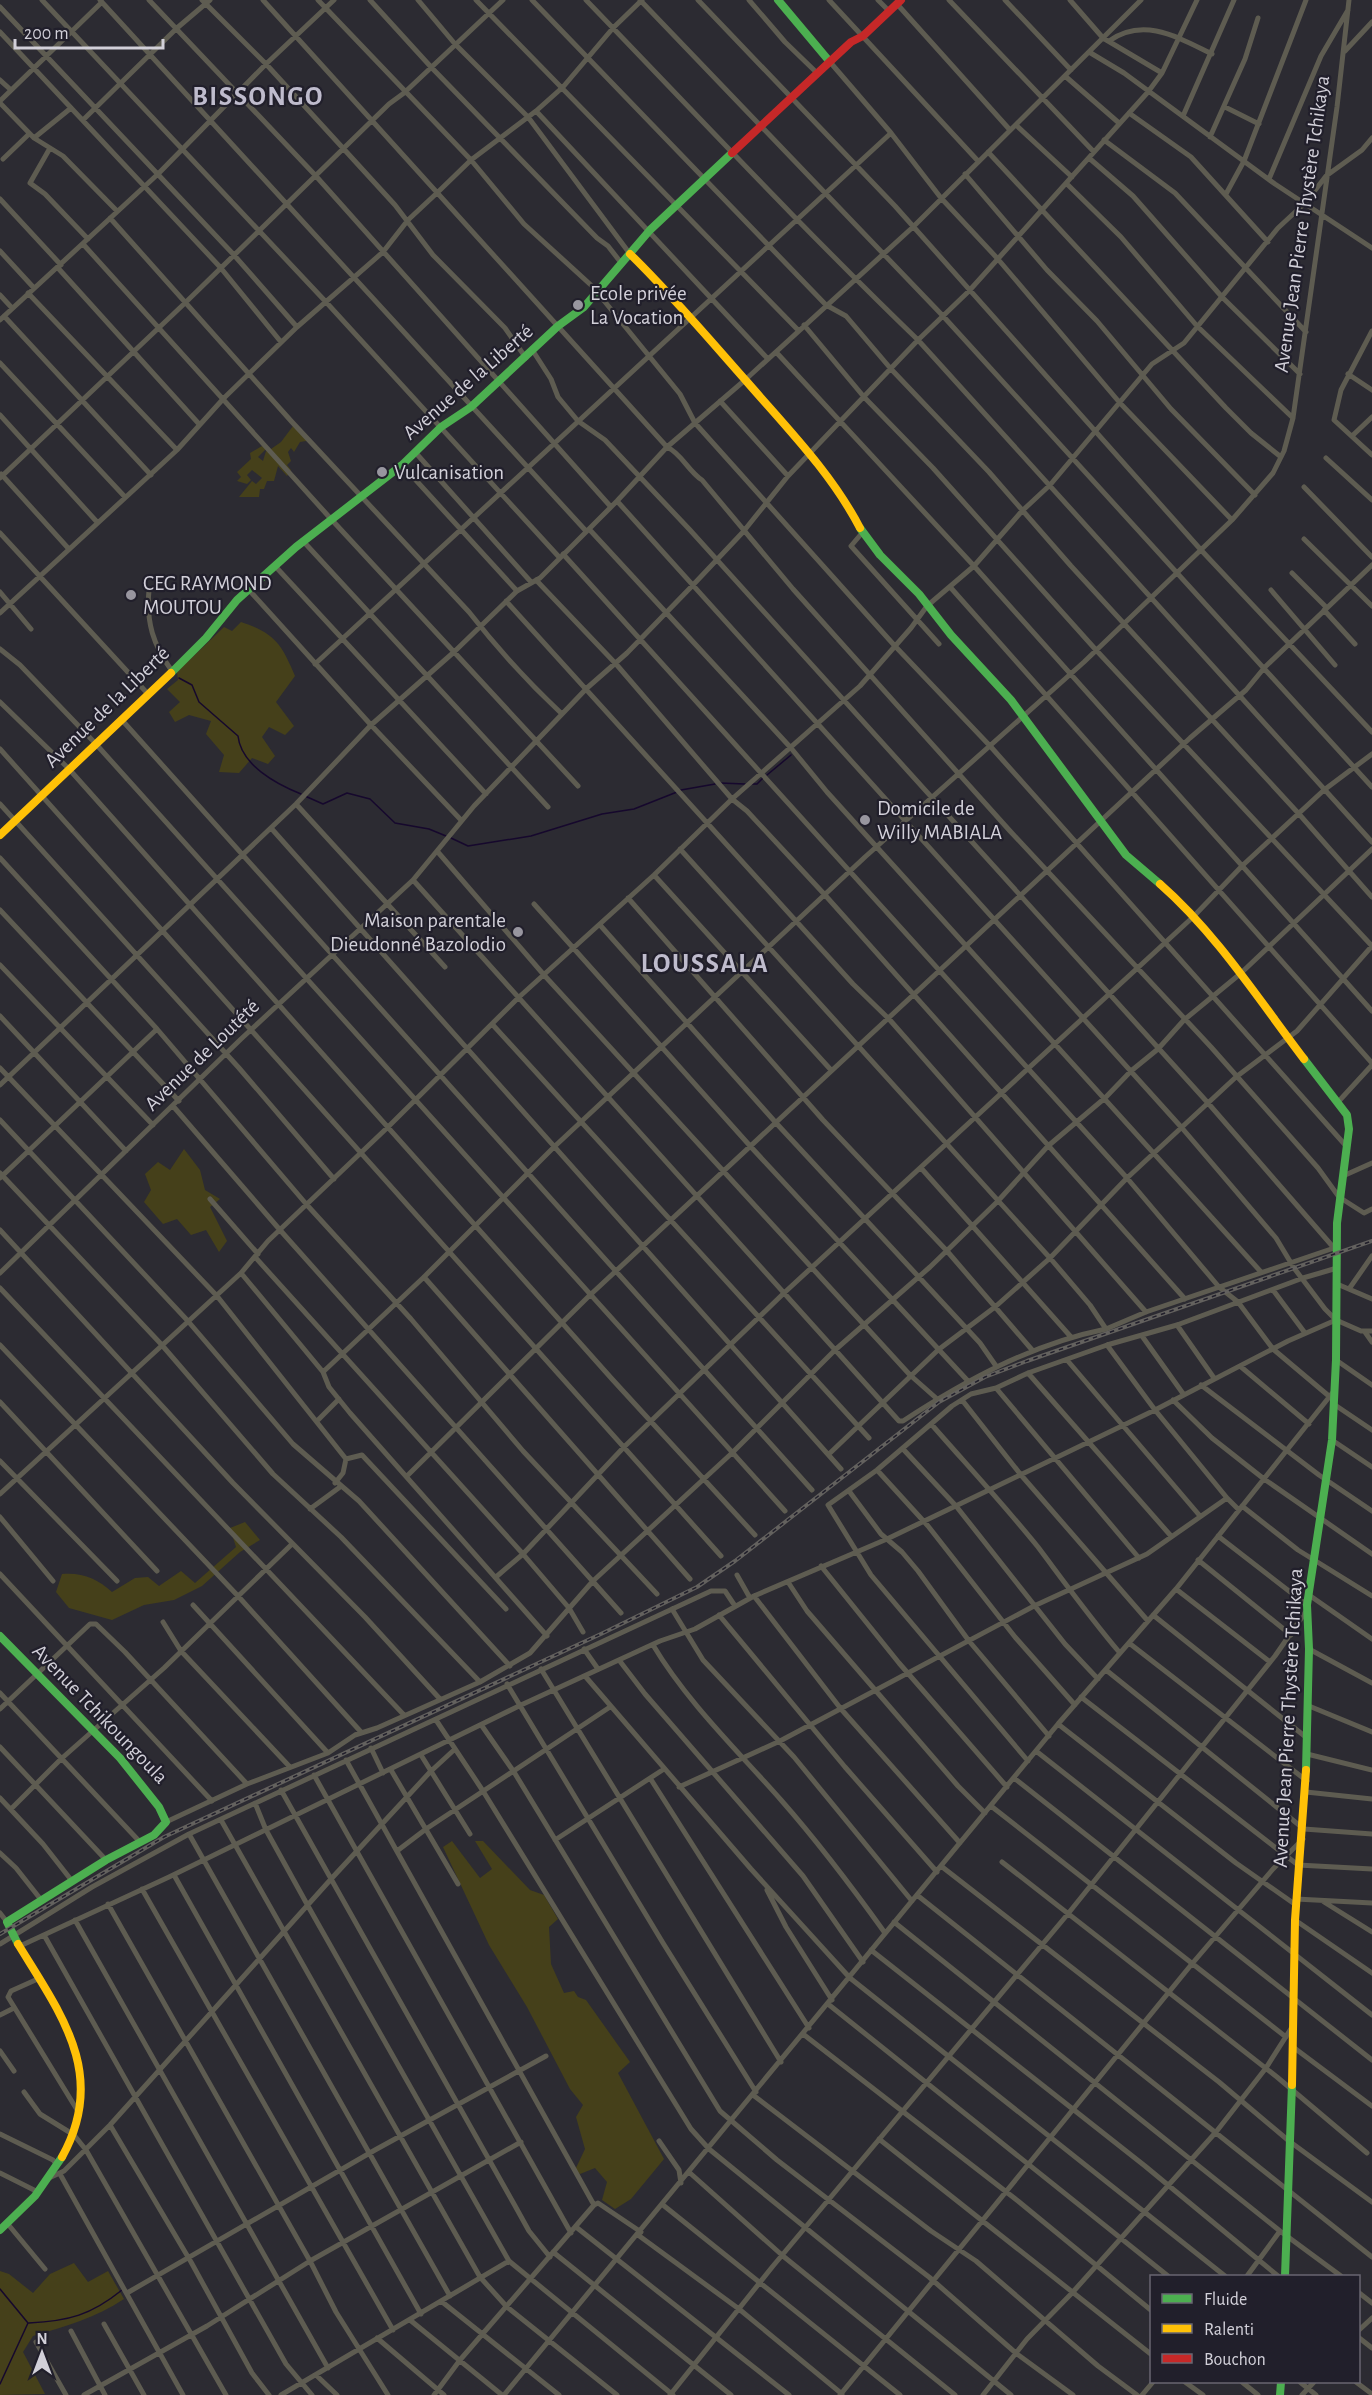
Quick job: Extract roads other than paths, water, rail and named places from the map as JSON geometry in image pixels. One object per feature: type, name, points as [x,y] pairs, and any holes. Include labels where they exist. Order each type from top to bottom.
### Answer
[{"type":"street","points":[[42,0],[260,230],[762,773],[1126,1178],[1219,1287],[1238,1302],[1273,1349],[1332,1393],[1176,1589],[1058,1724],[595,2288],[503,2395],[410,2320]]},
{"type":"street","points":[[149,0],[315,175],[611,507]]},
{"type":"street","points":[[263,0],[374,120],[614,389],[667,447],[678,455],[688,470],[702,480],[743,532],[870,675],[1318,1168],[1340,1197],[1364,1213],[1372,1209]]},
{"type":"street","points":[[318,0],[404,93],[471,160],[524,224],[596,291],[680,394],[695,423],[894,645],[990,747],[1347,1147]]},
{"type":"street","points":[[151,475],[2,318],[158,174],[266,64],[334,0]]},
{"type":"street","points":[[370,0],[431,67],[590,231],[611,249],[622,264]]},
{"type":"street","points":[[418,0],[455,44],[528,117],[630,254]]},
{"type":"street","points":[[476,0],[798,330]]},
{"type":"street","points":[[68,548],[1,476],[185,303],[389,104],[404,93],[503,0]]},
{"type":"street","points":[[532,0],[703,180],[826,305],[846,316],[891,369],[989,471],[1123,624],[1299,814],[1372,897]]},
{"type":"street","points":[[586,0],[731,154],[798,219],[854,279],[918,340],[1372,842]]},
{"type":"street","points":[[0,613],[177,450],[224,398],[281,342],[383,252],[408,220],[471,160],[536,111],[562,87],[613,28],[641,0],[943,315],[1372,787]]},
{"type":"street","points":[[698,0],[913,227],[1201,550],[1372,732]]},
{"type":"street","points":[[749,0],[785,42],[818,73]]},
{"type":"street","points":[[778,0],[891,133],[941,198],[997,258],[1120,403],[1232,520]]},
{"type":"street","points":[[829,0],[978,161]]},
{"type":"street","points":[[878,0],[889,11]]},
{"type":"street","points":[[949,0],[1094,152]]},
{"type":"street","points":[[1005,0],[1071,70]]},
{"type":"street","points":[[1070,0],[1106,39],[1162,73]]},
{"type":"street","points":[[1129,0],[1135,6]]},
{"type":"street","points":[[0,1085],[296,804],[371,725],[454,652],[517,591],[534,581],[561,556],[617,501],[667,447],[745,380],[913,227],[1089,52],[1106,39],[1141,0]]},
{"type":"street","name":"Avenue de Loutété","points":[[0,1273],[251,1029],[413,880],[461,820],[537,740],[587,688],[616,664],[666,614],[717,560],[788,476],[918,340],[969,291],[1148,92],[1162,73],[1197,0]]},
{"type":"street","points":[[1183,116],[1234,0]]},
{"type":"street","points":[[1226,194],[1244,161],[1306,0]]},
{"type":"street","name":"Avenue Jean Pierre Thystère Tchikaya","points":[[323,1372],[424,1277],[554,1148],[770,949],[878,845],[961,774],[1024,717],[1044,695],[1096,651],[1255,495],[1283,454],[1293,418],[1323,216],[1326,176],[1349,0]]},
{"type":"street","points":[[117,211],[69,162],[31,136],[0,102],[102,1],[149,57],[471,407],[790,747],[827,792],[878,845],[1261,1272]]},
{"type":"street","points":[[83,120],[206,1],[408,220],[433,255],[505,328],[526,358]]},
{"type":"street","points":[[899,2],[1010,130]]},
{"type":"street","name":"Avenue de la Liberté","points":[[0,836],[206,638],[227,609],[303,541],[402,465],[441,427],[471,407],[558,326],[584,307],[650,230],[851,42],[863,36],[899,2]]},
{"type":"street","points":[[0,7],[234,255],[297,327]]},
{"type":"street","points":[[1269,180],[1321,56],[1349,10]]},
{"type":"street","points":[[1210,137],[1225,107],[1258,18]]},
{"type":"street","points":[[1344,52],[1372,22]]},
{"type":"street","points":[[1106,39],[1144,29],[1179,38],[1212,54]]},
{"type":"street","points":[[0,32],[220,267],[281,342]]},
{"type":"street","points":[[1089,52],[1183,116],[1269,180],[1306,202],[1372,248]]},
{"type":"street","points":[[1065,76],[1119,123]]},
{"type":"street","points":[[0,80],[11,90]]},
{"type":"street","points":[[1225,107],[1259,123]]},
{"type":"street","points":[[3,159],[71,108]]},
{"type":"street","points":[[536,111],[650,230],[768,359]]},
{"type":"street","points":[[1129,113],[1191,157],[1268,242]]},
{"type":"street","points":[[1016,125],[1072,177]]},
{"type":"street","points":[[315,664],[459,528],[502,493],[527,467],[891,133]]},
{"type":"street","points":[[0,1494],[187,1320],[217,1296],[280,1230],[518,998],[600,925],[732,799],[870,675],[927,606],[951,588],[974,566],[1022,511],[1050,485],[1152,364],[1174,352],[1247,268],[1278,228],[1306,202],[1326,176],[1362,150],[1372,138]]},
{"type":"street","points":[[1104,140],[1175,194],[1306,332]]},
{"type":"street","points":[[50,148],[30,183],[45,194],[88,239]]},
{"type":"street","points":[[988,152],[1251,433],[1283,454]]},
{"type":"street","points":[[1089,158],[1133,196],[1221,297],[1300,374]]},
{"type":"street","points":[[965,174],[1018,238],[1097,321],[1142,375],[1255,495]]},
{"type":"street","points":[[1066,184],[1121,237],[1197,326],[1293,418]]},
{"type":"street","points":[[0,200],[133,352],[200,424]]},
{"type":"street","points":[[110,218],[361,497],[469,612],[480,628],[562,714]]},
{"type":"street","points":[[83,244],[331,519],[397,587],[578,786]]},
{"type":"street","points":[[0,251],[34,288]]},
{"type":"street","name":"Avenue Jean Pierre Thystère Tchikaya","points":[[630,254],[692,318],[810,455],[842,494],[862,532],[1024,717],[1089,808],[1102,821],[1126,855],[1193,917],[1339,1101],[1348,1121],[1335,1248],[1337,1268],[1336,1360],[1332,1393],[1335,1405],[1332,1440],[1307,1607],[1309,1649],[1307,1781],[1295,1920],[1292,2089],[1282,2233],[1285,2275]]},
{"type":"street","points":[[28,293],[177,450]]},
{"type":"street","points":[[0,296],[12,308]]},
{"type":"street","points":[[804,325],[864,397],[902,433],[1096,651],[1322,896],[1372,946],[1289,1038],[1236,1077],[1126,1178],[1050,1258],[995,1307],[910,1374],[884,1405],[829,1455]]},
{"type":"street","points":[[1372,331],[1341,390],[1334,420],[1372,455]]},
{"type":"street","points":[[413,880],[695,1198],[901,1422],[967,1380],[1033,1351],[1071,1337],[1106,1329],[1146,1312],[1335,1248],[1208,1103],[931,800],[717,560],[606,440],[593,429],[578,421],[558,397],[546,370],[533,351]]},
{"type":"street","points":[[776,352],[974,566],[1372,1011]]},
{"type":"street","points":[[0,363],[125,497]]},
{"type":"street","points":[[1348,374],[1372,390]]},
{"type":"street","points":[[720,401],[788,476]]},
{"type":"street","points":[[0,415],[97,522]]},
{"type":"street","points":[[1352,436],[1372,417]]},
{"type":"street","points":[[415,452],[534,581],[616,664],[732,799],[747,811],[825,895],[1185,1299]]},
{"type":"street","points":[[1326,458],[1372,500]]},
{"type":"street","points":[[402,465],[517,591]]},
{"type":"street","points":[[1304,487],[1372,556]]},
{"type":"street","points":[[617,501],[1182,1128],[1276,1239],[1290,1264],[1336,1320],[1369,1332],[1372,1342]]},
{"type":"street","points":[[862,532],[851,543],[851,546],[939,644]]},
{"type":"street","points":[[0,533],[148,694]]},
{"type":"street","points":[[1304,539],[1372,606]]},
{"type":"street","points":[[303,541],[370,611],[548,807]]},
{"type":"street","points":[[406,1476],[589,1296],[777,1124],[831,1070],[915,996],[1047,870],[1240,695],[1265,667],[1372,565]]},
{"type":"street","points":[[275,566],[486,794]]},
{"type":"street","points":[[1292,573],[1355,644]]},
{"type":"street","points":[[951,588],[1268,946],[1319,1007],[1372,1064],[1339,1101]]},
{"type":"street","points":[[148,590],[147,610],[151,632],[172,671]]},
{"type":"street","points":[[249,590],[461,820]]},
{"type":"street","points":[[1271,590],[1306,628],[1335,665]]},
{"type":"street","points":[[0,592],[31,629]]},
{"type":"street","points":[[506,601],[889,1019],[1023,1175],[1076,1230],[1146,1312]]},
{"type":"street","points":[[0,649],[20,666],[95,743],[784,1511]]},
{"type":"street","points":[[0,702],[69,769],[754,1535]]},
{"type":"street","points":[[121,719],[812,1490]]},
{"type":"street","points":[[0,749],[721,1556]]},
{"type":"street","points":[[496,1577],[523,1554],[624,1447],[732,1346],[784,1293],[975,1119],[1055,1042],[1084,1019],[1220,892],[1243,865],[1324,790],[1372,754]]},
{"type":"street","points":[[0,804],[226,1053],[334,1179]]},
{"type":"street","points":[[296,804],[445,967]]},
{"type":"street","points":[[271,828],[841,1469]]},
{"type":"street","points":[[680,849],[1050,1258],[1096,1312],[1106,1329]]},
{"type":"street","points":[[0,1944],[10,1928],[42,1901],[106,1860],[154,1835],[166,1822],[247,1784],[328,1753],[361,1732],[377,1728],[480,1682],[530,1653],[593,1581],[732,1453],[780,1402],[835,1350],[947,1251],[1023,1175],[1048,1146],[1106,1098],[1131,1071],[1158,1049],[1184,1020],[1240,974],[1372,849]]},
{"type":"street","points":[[437,852],[544,975],[636,1073],[724,1172],[910,1374],[936,1398]]},
{"type":"street","points":[[0,858],[157,1029],[307,1205],[480,1401],[657,1594]]},
{"type":"street","points":[[654,874],[831,1070]]},
{"type":"street","points":[[628,898],[804,1097],[947,1251],[1033,1351]]},
{"type":"street","points":[[534,904],[751,1147],[967,1380]]},
{"type":"street","points":[[0,910],[179,1101]]},
{"type":"street","points":[[600,925],[777,1124],[980,1343],[996,1366]]},
{"type":"street","points":[[0,965],[153,1125]]},
{"type":"street","points":[[0,1016],[126,1150]]},
{"type":"street","points":[[492,1024],[759,1320],[869,1438]]},
{"type":"street","points":[[157,1029],[1,1176],[161,1344],[251,1450],[341,1537],[480,1682]]},
{"type":"street","points":[[0,1068],[217,1296],[346,1459],[337,1485],[310,1509]]},
{"type":"street","points":[[173,1106],[454,1427],[621,1613]]},
{"type":"street","points":[[0,1120],[187,1320],[277,1426],[337,1485],[359,1501],[510,1666]]},
{"type":"street","points":[[1343,1176],[1372,1163]]},
{"type":"street","points":[[921,1168],[1071,1337]]},
{"type":"street","points":[[210,1199],[342,1354],[523,1554],[569,1608],[583,1632]]},
{"type":"street","points":[[0,1230],[233,1483],[440,1699]]},
{"type":"street","points":[[1349,1289],[1371,1259]]},
{"type":"street","points":[[1028,1761],[941,1656],[892,1602],[828,1507],[971,1394],[996,1388],[1028,1372],[1107,1345],[1177,1325],[1303,1278],[1337,1268]]},
{"type":"street","points":[[241,1273],[323,1372],[329,1387],[339,1399],[547,1636]]},
{"type":"street","points":[[424,1277],[690,1579]]},
{"type":"street","points":[[1337,1284],[1372,1299]]},
{"type":"street","points":[[0,1288],[404,1715]]},
{"type":"street","points":[[1273,1290],[1305,1334]]},
{"type":"street","points":[[20,1946],[235,1846],[482,1726],[520,1705],[653,1644],[684,1633],[752,1597],[887,1539],[1022,1475],[1173,1401],[1214,1378],[1336,1320]]},
{"type":"street","points":[[1177,1325],[1214,1378]]},
{"type":"street","points":[[1142,1336],[1184,1395]]},
{"type":"street","points":[[0,1345],[238,1596],[361,1732]]},
{"type":"street","points":[[1107,1345],[1155,1410],[1227,1498],[1314,1560],[1372,1596]]},
{"type":"street","points":[[1067,1360],[1200,1516]]},
{"type":"street","points":[[1336,1360],[1372,1385]]},
{"type":"street","points":[[1240,1366],[1309,1424]]},
{"type":"street","points":[[1028,1372],[1171,1536]]},
{"type":"street","points":[[1201,1385],[1326,1480],[1372,1511]]},
{"type":"street","points":[[996,1388],[1139,1558]]},
{"type":"street","points":[[317,1421],[339,1399]]},
{"type":"street","points":[[962,1400],[1022,1475],[1148,1621]]},
{"type":"street","points":[[1173,1401],[1195,1424],[1264,1479],[1372,1554]]},
{"type":"street","points":[[0,1402],[157,1571]]},
{"type":"street","points":[[1335,1405],[1372,1430]]},
{"type":"street","points":[[932,1425],[990,1489],[1120,1653]]},
{"type":"street","points":[[1332,1440],[1372,1467]]},
{"type":"street","points":[[903,1449],[956,1506],[1034,1606],[1098,1679]]},
{"type":"street","points":[[346,1459],[362,1455],[506,1609]]},
{"type":"street","points":[[0,1461],[117,1581]]},
{"type":"street","points":[[877,1470],[923,1521],[1004,1622],[1075,1705]]},
{"type":"street","points":[[849,1491],[887,1539],[913,1565],[969,1641],[1049,1736]]},
{"type":"street","points":[[679,1787],[780,1741],[1034,1606],[1139,1558],[1227,1498]]},
{"type":"street","points":[[0,1517],[53,1581]]},
{"type":"street","points":[[255,1803],[266,1830],[308,1906],[509,2261],[671,2395],[879,2139],[1092,1885],[1291,1635],[1307,1607],[1218,1536]]},
{"type":"street","points":[[11,1809],[61,1759],[151,1680],[292,1544]]},
{"type":"street","points":[[1198,1560],[1291,1635]]},
{"type":"street","points":[[821,1566],[909,1674],[1007,1787]]},
{"type":"street","points":[[0,1574],[212,1801]]},
{"type":"street","points":[[737,1575],[841,1710],[960,1843]]},
{"type":"street","points":[[788,1582],[807,1611],[876,1692],[958,1786],[986,1813]]},
{"type":"street","points":[[10,1928],[92,1887],[189,1834],[371,1748],[436,1720],[507,1684],[716,1589],[725,1591],[735,1606]]},
{"type":"street","points":[[1176,1589],[1270,1662]]},
{"type":"street","points":[[1309,1595],[1372,1639]]},
{"type":"street","points":[[193,1605],[328,1753]]},
{"type":"street","points":[[672,1609],[684,1633],[703,1660],[780,1741],[912,1901]]},
{"type":"street","points":[[719,1615],[936,1872]]},
{"type":"street","points":[[1153,1615],[1307,1738]]},
{"type":"street","points":[[163,1622],[181,1651],[290,1766]]},
{"type":"street","points":[[0,1708],[90,1624],[96,1624],[247,1784]]},
{"type":"street","name":"Avenue Tchikoungoula","points":[[0,1636],[93,1730],[159,1803],[165,1811],[166,1822]]},
{"type":"street","points":[[1129,1643],[1307,1781]]},
{"type":"street","points":[[653,1644],[666,1665],[743,1759],[850,1882],[885,1933]]},
{"type":"street","points":[[584,1649],[598,1669]]},
{"type":"street","points":[[1309,1649],[1372,1683]]},
{"type":"street","points":[[619,1660],[645,1694],[803,1876],[863,1962]]},
{"type":"street","points":[[541,1669],[780,2062]]},
{"type":"street","points":[[1106,1670],[1304,1829],[1372,1834]]},
{"type":"street","points":[[585,1676],[679,1787],[850,1978],[1222,2275]]},
{"type":"street","points":[[507,1684],[545,1751],[755,2094],[852,2172],[931,2231],[960,2248],[1046,2321],[1140,2395],[1153,2383]]},
{"type":"street","points":[[0,1693],[140,1842]]},
{"type":"street","points":[[1081,1697],[1298,1865],[1372,1869]]},
{"type":"street","points":[[1309,1706],[1372,1732]]},
{"type":"street","points":[[397,1851],[426,1829],[610,1707]]},
{"type":"street","points":[[436,1720],[483,1791],[691,2129],[709,2149],[1011,2395]]},
{"type":"street","points":[[1058,1724],[1262,1882],[1296,1902],[1372,1903]]},
{"type":"street","points":[[482,1726],[513,1772],[708,2091],[731,2122],[932,2281],[1017,2354],[1073,2395]]},
{"type":"street","points":[[0,1747],[106,1860]]},
{"type":"street","points":[[371,1748],[383,1773]]},
{"type":"street","points":[[0,2230],[39,2192],[49,2178],[86,2150],[110,2125],[332,1878],[430,1772],[455,1749]]},
{"type":"street","points":[[1036,1751],[1372,2015]]},
{"type":"street","points":[[1307,1754],[1372,1770]]},
{"type":"street","points":[[421,1755],[470,1834]]},
{"type":"street","points":[[346,1760],[597,2204],[640,2233],[739,2309],[841,2394],[1191,1965],[1262,1882],[1303,1839]]},
{"type":"street","points":[[555,1840],[664,1769]]},
{"type":"street","points":[[391,1770],[458,1884]]},
{"type":"street","points":[[314,1775],[571,2233]]},
{"type":"street","points":[[650,1778],[809,2028]]},
{"type":"street","points":[[1014,1778],[1215,1939],[1372,2060]]},
{"type":"street","points":[[281,1790],[529,2231],[551,2255],[731,2395]]},
{"type":"street","points":[[1306,1792],[1372,1799]]},
{"type":"street","points":[[0,1798],[43,1844],[72,1881]]},
{"type":"street","points":[[991,1806],[1191,1965],[1286,2037]]},
{"type":"street","points":[[221,1820],[480,2277],[507,2307],[617,2395]]},
{"type":"street","points":[[189,1834],[450,2296]]},
{"type":"street","points":[[0,1853],[16,1868],[42,1901]]},
{"type":"street","points":[[1002,1862],[1266,2068],[1367,2153]]},
{"type":"street","points":[[941,1866],[1240,2100],[1289,2142],[1372,2202]]},
{"type":"street","points":[[174,1875],[421,2314]]},
{"type":"street","points":[[764,1883],[786,1927],[830,2002],[926,2083],[1166,2275]]},
{"type":"street","points":[[142,1889],[341,2243],[393,2330]]},
{"type":"street","points":[[917,1895],[1372,2257]]},
{"type":"street","points":[[1322,1901],[1372,1932]]},
{"type":"street","points":[[108,1904],[359,2350],[388,2395]]},
{"type":"street","points":[[0,1913],[40,1977],[74,2041],[83,2085],[74,2135],[59,2170]]},
{"type":"street","points":[[75,1920],[328,2368]]},
{"type":"street","points":[[1295,1920],[1372,1972]]},
{"type":"street","points":[[894,1922],[1282,2233],[1338,2275]]},
{"type":"street","points":[[44,1935],[286,2364],[312,2395]]},
{"type":"street","points":[[871,1950],[1168,2185],[1276,2275]]},
{"type":"street","points":[[40,1977],[9,1994],[14,2008],[79,2113]]},
{"type":"street","points":[[0,2015],[14,2008]]},
{"type":"street","points":[[983,2395],[1027,2339],[1072,2293],[1216,2132],[1266,2068],[1292,2027]]},
{"type":"street","points":[[803,2034],[1006,2192],[1150,2308]]},
{"type":"street","points":[[1292,2046],[1372,2106]]},
{"type":"street","points":[[0,2051],[14,2071]]},
{"type":"street","points":[[127,2293],[159,2277],[370,2153],[546,2056]]},
{"type":"street","points":[[24,2092],[40,2114],[74,2135],[86,2150],[226,2395]]},
{"type":"street","points":[[110,2125],[189,2258],[252,2373],[269,2395]]},
{"type":"street","points":[[0,2134],[53,2160],[183,2395]]},
{"type":"street","points":[[879,2139],[1150,2353]]},
{"type":"street","points":[[659,2141],[679,2170],[681,2182]]},
{"type":"street","points":[[84,2395],[191,2334],[341,2243],[520,2142]]},
{"type":"street","points":[[0,2172],[39,2192]]},
{"type":"street","points":[[690,2173],[783,2256],[955,2395]]},
{"type":"street","points":[[434,2395],[459,2360],[597,2204]]},
{"type":"street","points":[[663,2205],[900,2395]]},
{"type":"street","points":[[6,2223],[45,2269]]},
{"type":"street","points":[[576,2227],[789,2395]]},
{"type":"street","points":[[1249,2275],[1282,2233]]},
{"type":"street","points":[[281,2395],[509,2261]]},
{"type":"street","points":[[1360,2293],[1372,2303]]},
{"type":"street","points":[[441,2301],[559,2395]]},
{"type":"street","points":[[1360,2330],[1372,2318]]},
{"type":"street","points":[[104,2324],[144,2395]]},
{"type":"street","points":[[71,2331],[105,2395]]},
{"type":"street","points":[[377,2338],[444,2395]]},
{"type":"street","points":[[1360,2338],[1372,2348]]},
{"type":"street","points":[[36,2342],[66,2395]]},
{"type":"street","points":[[316,2375],[337,2395]]},
{"type":"street","points":[[1186,2383],[1203,2395]]},
{"type":"street","points":[[1243,2383],[1258,2395]]},
{"type":"street","points":[[1301,2383],[1317,2395]]},
{"type":"street","points":[[1302,2395],[1313,2383]]},
{"type":"street","points":[[1357,2383],[1372,2394]]},
{"type":"waterway","points":[[179,678],[192,685],[199,702],[238,736],[246,756],[261,772],[301,794]]},
{"type":"waterway","points":[[767,775],[791,755]]},
{"type":"waterway","points":[[752,784],[757,784],[763,778]]},
{"type":"waterway","points":[[720,783],[745,784]]},
{"type":"waterway","points":[[681,790],[715,784]]},
{"type":"waterway","points":[[451,838],[468,846],[531,836],[602,814],[634,809],[677,792]]},
{"type":"waterway","points":[[305,796],[323,804],[347,793],[370,799],[395,823],[429,829],[446,836]]},
{"type":"waterway","points":[[0,2289],[28,2323],[0,2384]]},
{"type":"waterway","points":[[29,2323],[56,2321],[79,2315],[111,2299],[122,2290]]},
{"type":"railway","points":[[0,1934],[164,1837],[697,1587],[735,1561],[939,1402],[985,1377],[1372,1241]]},
{"type":"place","name":"Ecole privée La Vocation","points":[[578,305]]},
{"type":"place","name":"Vulcanisation","points":[[382,472]]},
{"type":"place","name":"CEG RAYMOND MOUTOU","points":[[131,595]]},
{"type":"place","name":"Domicile de Willy MABIALA","points":[[865,820]]},
{"type":"place","name":"Maison parentale Dieudonné Bazolodio","points":[[518,932]]},
{"type":"district","name":"BISSONGO","points":[[258,96]]},
{"type":"district","name":"LOUSSALA","points":[[705,963]]}]
